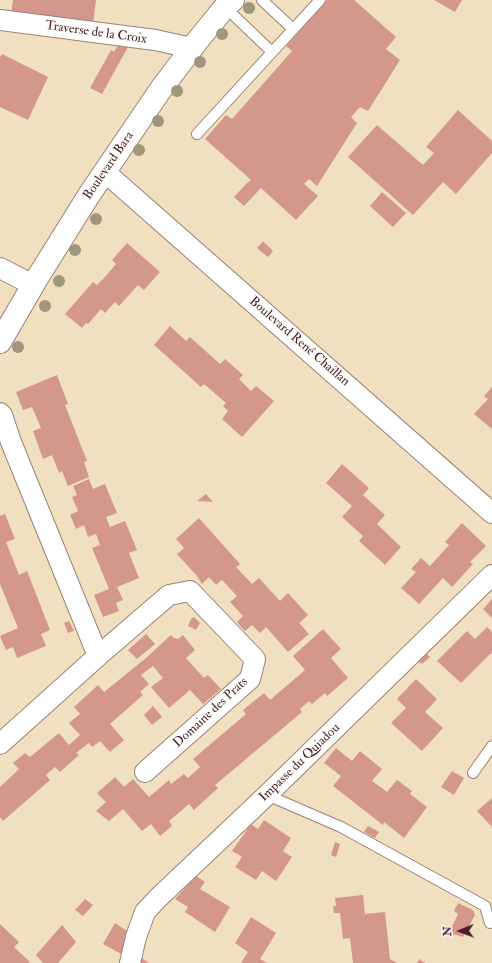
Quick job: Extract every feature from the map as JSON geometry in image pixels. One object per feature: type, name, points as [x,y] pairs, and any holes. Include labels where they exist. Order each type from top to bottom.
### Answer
[{"type":"street","name":"Boulevard Bara","points":[[0,342],[33,285],[89,195],[161,89],[192,48],[229,4]]},
{"type":"street","name":"Traverse de la Croix","points":[[0,20],[154,40],[192,48]]},
{"type":"street","name":"Boulevard René Chaillan","points":[[105,172],[492,513]]},
{"type":"street","points":[[0,268],[33,285]]},
{"type":"street","points":[[0,413],[2,415],[6,440],[98,656]]},
{"type":"street","name":"Impasse du Quiadou","points":[[130,963],[136,937],[145,912],[158,898],[267,795],[492,575]]},
{"type":"street","name":"Domaine des Prats","points":[[0,744],[169,595],[190,591],[255,659],[250,679],[145,772]]},
{"type":"lane","points":[[262,0],[293,29]]},
{"type":"lane","points":[[197,134],[320,0]]},
{"type":"lane","points":[[229,4],[272,52]]},
{"type":"lane","points":[[473,773],[492,746]]},
{"type":"lane","points":[[267,795],[341,827],[485,906],[490,923]]},
{"type":"building","points":[[13,0],[96,0],[93,24],[11,13]]},
{"type":"building","points":[[327,0],[354,0],[396,37],[386,49],[400,60],[368,111],[360,107],[351,117],[357,123],[317,186],[309,179],[304,184],[318,196],[296,220],[261,188],[244,206],[234,197],[251,180],[205,139],[226,115],[232,119],[292,51],[286,46]]},
{"type":"building","points":[[434,0],[462,0],[455,12]]},
{"type":"building","points":[[121,40],[129,45],[102,94],[90,88],[111,50],[114,52]]},
{"type":"building","points":[[2,54],[48,77],[28,120],[0,107],[0,56]]},
{"type":"building","points":[[458,110],[492,141],[492,153],[456,194],[443,182],[413,215],[348,157],[377,125],[423,165],[434,153],[426,147]]},
{"type":"building","points":[[382,192],[406,213],[393,227],[370,206]]},
{"type":"building","points":[[263,241],[273,251],[268,257],[257,248]]},
{"type":"building","points":[[127,243],[160,272],[144,290],[138,285],[119,306],[115,302],[105,313],[101,309],[88,324],[86,323],[82,328],[65,314],[93,282],[97,285],[105,277],[116,264],[112,260]]},
{"type":"building","points":[[170,326],[186,341],[190,337],[220,364],[225,359],[243,375],[239,379],[251,391],[256,386],[274,401],[242,437],[222,419],[228,411],[223,406],[226,403],[204,384],[201,387],[154,345]]},
{"type":"building","points":[[57,375],[68,404],[65,405],[87,461],[84,462],[89,477],[68,486],[62,471],[59,473],[52,455],[43,459],[33,431],[41,428],[32,407],[23,410],[16,392]]},
{"type":"building","points":[[492,387],[492,429],[474,414],[488,399],[484,396]]},
{"type":"building","points":[[342,464],[369,488],[363,495],[385,515],[377,524],[401,547],[385,565],[359,541],[363,536],[342,517],[352,506],[326,483]]},
{"type":"building","points":[[89,479],[93,489],[105,484],[117,513],[106,517],[110,527],[125,521],[137,550],[129,553],[139,578],[117,587],[123,600],[116,603],[119,611],[103,617],[94,595],[109,589],[92,548],[100,545],[96,534],[88,537],[84,525],[76,529],[70,515],[78,511],[72,497],[77,495],[73,486]]},
{"type":"building","points":[[206,494],[213,502],[197,501]]},
{"type":"building","points":[[5,514],[15,539],[6,542],[19,575],[27,571],[50,630],[41,634],[46,646],[17,658],[13,647],[6,650],[0,636],[18,628],[0,584],[0,516]]},
{"type":"building","points":[[199,518],[240,564],[236,567],[252,584],[259,578],[280,601],[288,593],[308,615],[299,623],[309,634],[288,652],[266,627],[260,633],[252,625],[245,631],[237,622],[243,616],[230,602],[237,596],[222,580],[216,585],[209,577],[202,584],[197,576],[177,554],[184,548],[176,539]]},
{"type":"building","points":[[462,523],[486,546],[470,562],[473,564],[452,587],[443,578],[419,604],[401,588],[416,572],[411,569],[421,558],[430,566],[449,545],[445,542]]},
{"type":"building","points":[[492,599],[492,618],[483,609]]},
{"type":"building","points":[[194,617],[200,623],[196,630],[188,626],[191,619]]},
{"type":"building","points":[[69,621],[74,631],[68,633],[64,623]]},
{"type":"building","points":[[487,627],[492,632],[492,654],[491,653],[461,683],[437,661],[467,631],[475,639]]},
{"type":"building","points":[[323,629],[341,649],[331,658],[348,678],[327,696],[325,693],[312,704],[309,701],[300,709],[302,712],[215,785],[218,788],[194,810],[189,804],[169,821],[172,826],[160,836],[151,824],[142,831],[123,809],[109,821],[96,811],[106,802],[97,793],[115,777],[124,787],[133,779],[149,797],[169,780],[171,784],[184,774],[188,778],[200,767],[193,759],[246,714],[243,710],[264,693],[270,700],[305,670],[293,656]]},
{"type":"building","points":[[146,634],[155,644],[137,659],[128,650]]},
{"type":"building","points":[[171,635],[178,639],[183,635],[195,650],[186,658],[204,678],[208,675],[221,689],[203,704],[190,690],[169,708],[151,687],[163,678],[153,666],[141,675],[149,684],[140,692],[143,695],[110,724],[124,740],[110,752],[100,741],[92,747],[89,743],[76,753],[79,755],[60,772],[55,767],[46,775],[50,780],[3,821],[0,817],[0,787],[19,769],[13,763],[25,753],[30,757],[59,733],[69,745],[80,735],[69,723],[80,714],[74,707],[98,685],[104,692],[146,658]]},
{"type":"building","points":[[425,652],[430,657],[422,664],[417,660]]},
{"type":"building","points":[[416,679],[437,699],[425,712],[443,728],[422,751],[391,723],[406,708],[397,699]]},
{"type":"building","points":[[153,706],[162,717],[152,725],[144,715]]},
{"type":"building","points":[[336,748],[352,761],[360,751],[382,769],[372,781],[387,792],[397,780],[412,791],[410,794],[427,807],[404,838],[384,822],[383,825],[333,786],[341,776],[324,763]]},
{"type":"building","points":[[452,771],[464,778],[454,795],[441,787]]},
{"type":"building","points":[[492,798],[492,827],[477,811]]},
{"type":"building","points":[[264,820],[291,838],[283,851],[292,857],[276,881],[262,871],[256,880],[235,867],[242,857],[232,851],[251,824],[258,829]]},
{"type":"building","points":[[368,826],[379,832],[375,838],[364,832]]},
{"type":"building","points":[[335,842],[340,844],[336,857],[331,855]]},
{"type":"building","points":[[196,876],[205,882],[200,889],[230,907],[215,932],[185,912],[188,907],[175,899]]},
{"type":"building","points":[[363,895],[365,914],[385,912],[390,959],[397,963],[353,963],[350,938],[343,939],[340,913],[334,913],[333,906],[336,906],[335,898]]},
{"type":"building","points":[[85,899],[93,905],[83,916],[75,910]]},
{"type":"building","points":[[458,903],[473,910],[475,915],[463,937],[449,933],[458,914],[454,911]]},
{"type":"building","points":[[251,917],[276,933],[260,959],[267,963],[241,963],[248,952],[235,943]]},
{"type":"building","points":[[115,923],[130,933],[123,955],[103,944]]},
{"type":"building","points":[[0,924],[19,942],[14,947],[30,962],[29,963],[0,963]]},
{"type":"building","points":[[62,925],[76,942],[58,963],[43,963],[36,955]]},
{"type":"building","points":[[136,954],[149,963],[134,963]]},
{"type":"building","points":[[419,959],[425,963],[417,963]]}]
